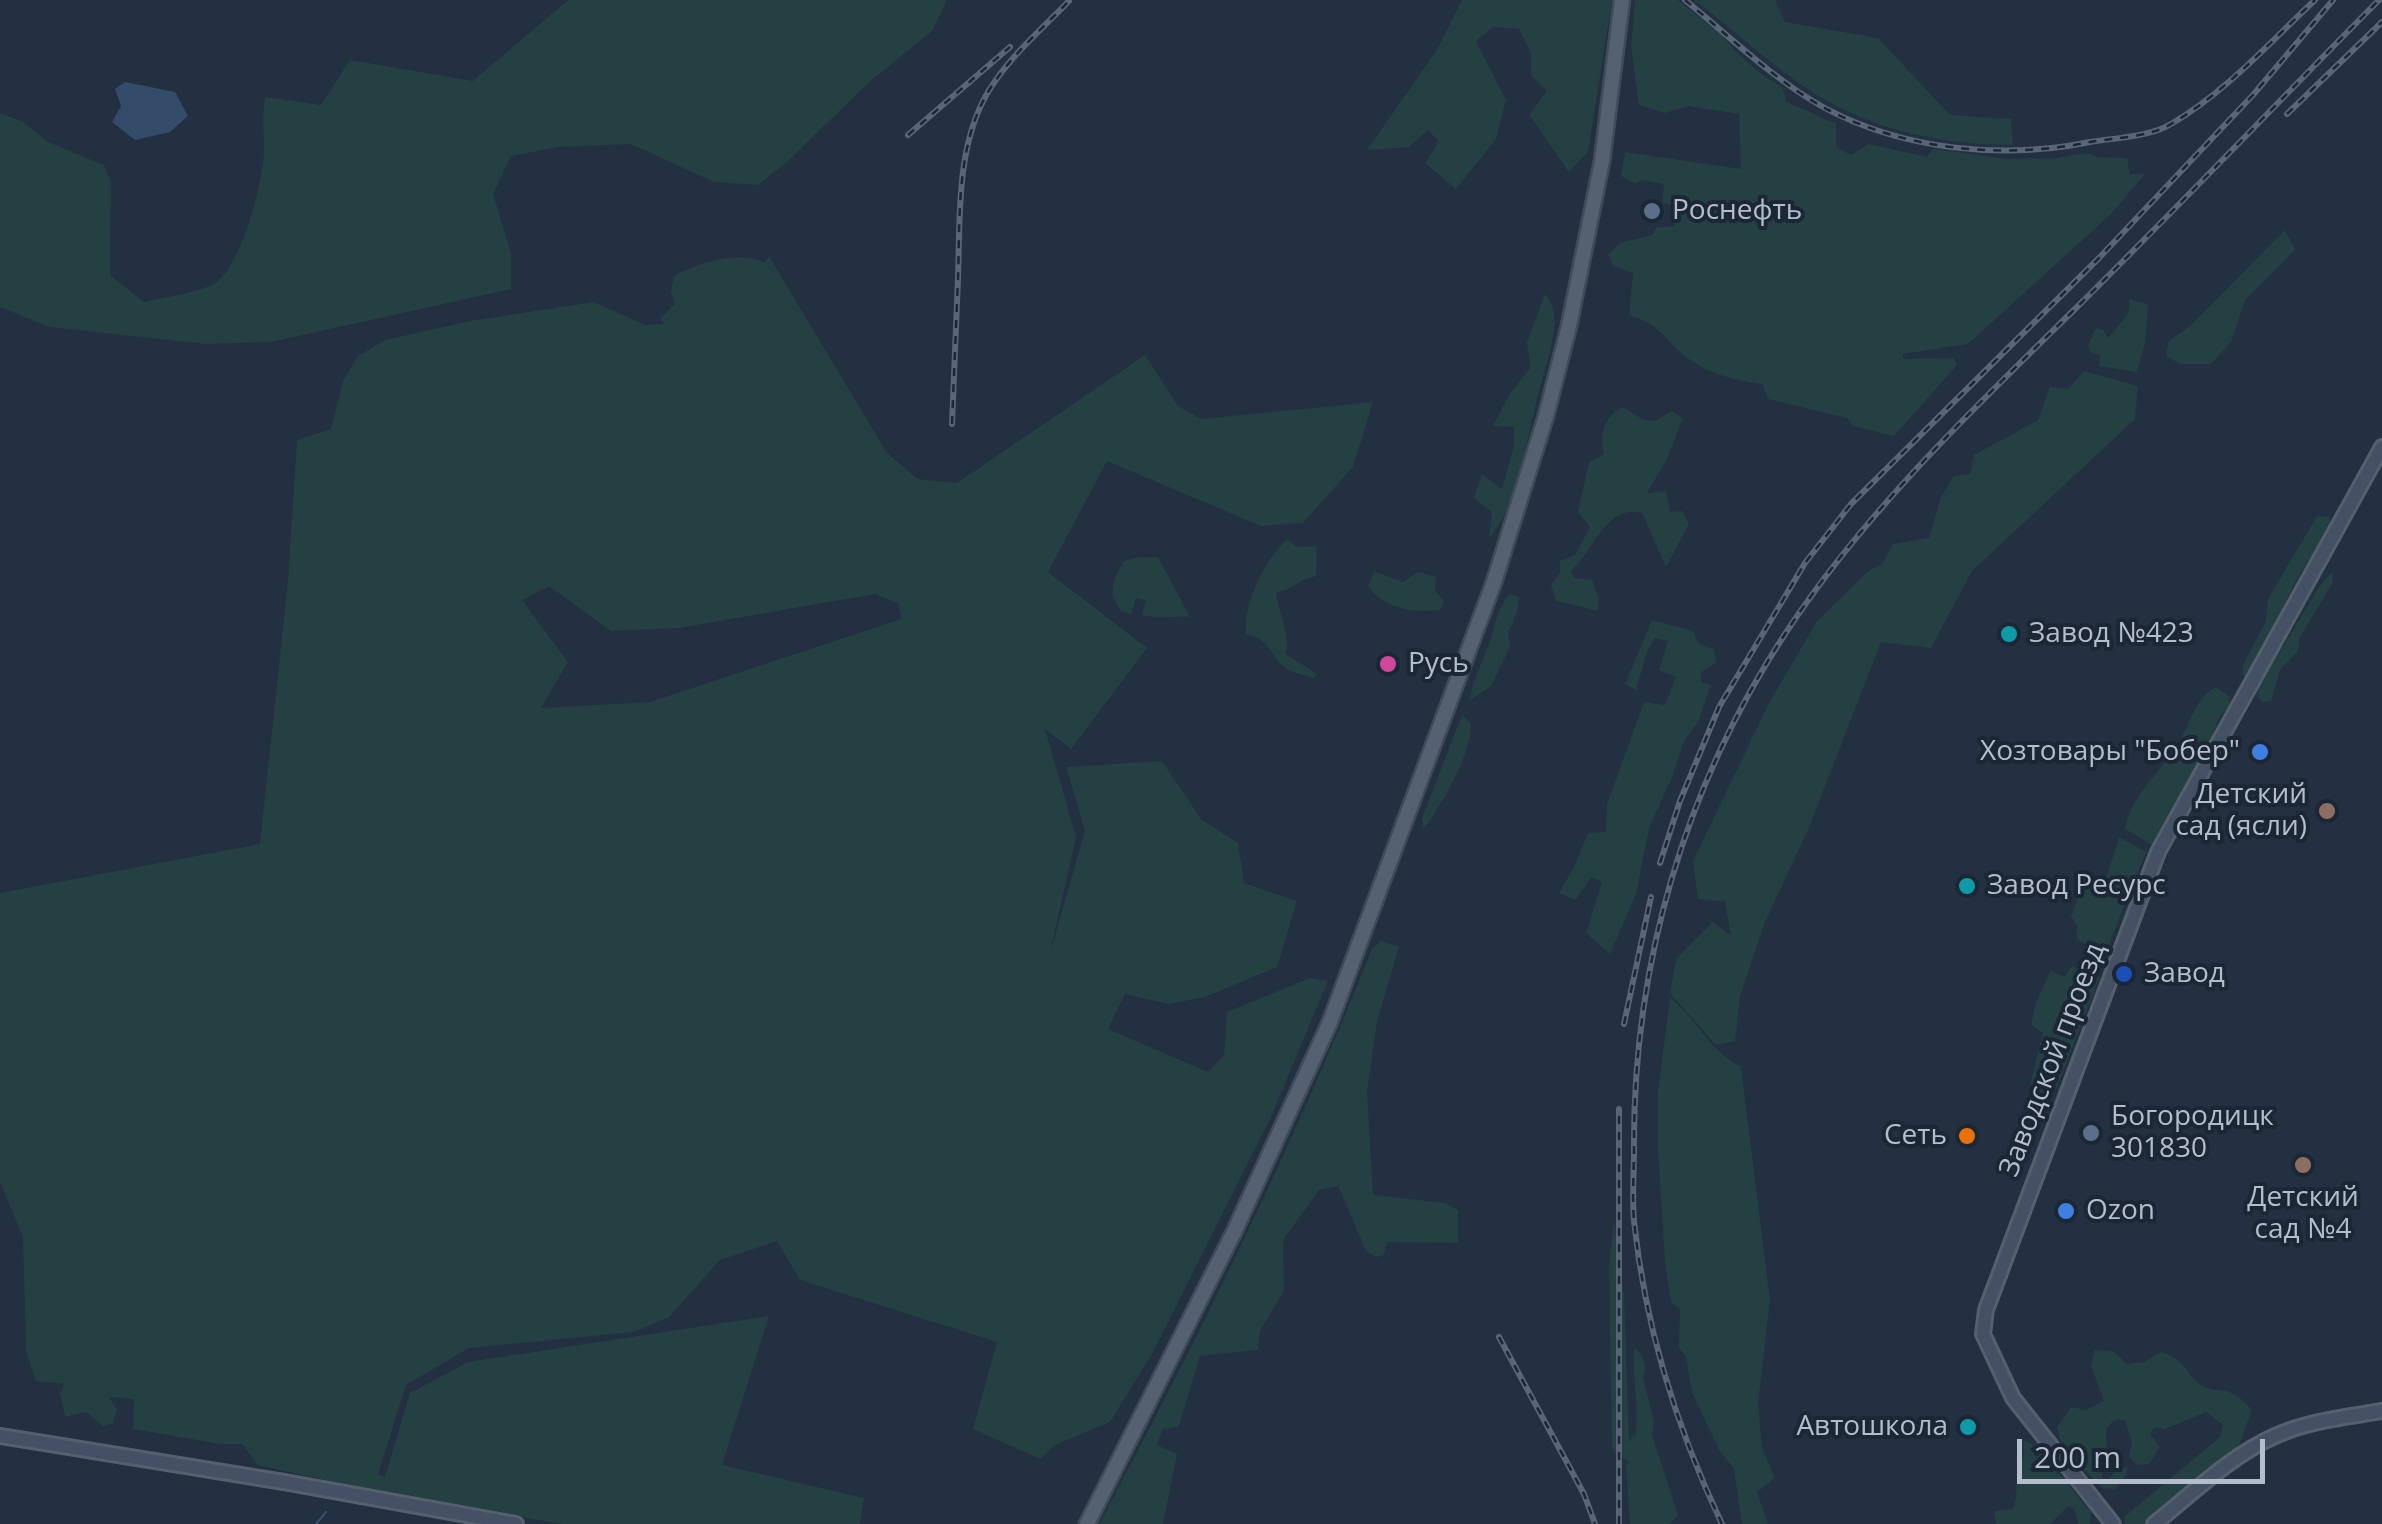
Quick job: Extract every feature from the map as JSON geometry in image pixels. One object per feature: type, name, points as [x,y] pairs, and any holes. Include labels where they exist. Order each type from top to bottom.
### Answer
[{"type":"main road","points":[[1088,1524],[1235,1230],[1330,1022],[1494,582],[1546,416],[1569,326],[1602,161],[1622,0]]},
{"type":"street","name":"Заводской проезд","points":[[2113,1524],[2013,1398],[1983,1334],[1986,1310],[2158,852],[2382,447]]},
{"type":"street","points":[[2154,1524],[2231,1462],[2277,1435],[2328,1420],[2382,1411]]},
{"type":"street","points":[[0,1436],[516,1524]]},
{"type":"green space","points":[[568,0],[947,0],[932,31],[867,84],[758,185],[714,182],[631,144],[559,147],[511,156],[493,194],[511,253],[511,289],[271,342],[205,344],[49,327],[0,307],[0,113],[23,122],[48,142],[104,165],[111,181],[110,275],[144,302],[212,285],[232,263],[249,224],[260,183],[265,97],[321,105],[350,60],[473,81]]},
{"type":"green space","points":[[1462,0],[1612,0],[1588,152],[1569,172],[1529,115],[1547,91],[1531,75],[1531,54],[1519,29],[1493,27],[1476,41],[1506,100],[1496,139],[1456,189],[1425,163],[1439,142],[1428,130],[1409,147],[1367,150],[1438,48]]},
{"type":"green space","points":[[1635,0],[1678,0],[1765,77],[1782,87],[1787,102],[1836,124],[1836,147],[1851,155],[1869,144],[1927,157],[1933,149],[2009,159],[2086,153],[2127,158],[2130,174],[2145,174],[2111,214],[1968,344],[1903,354],[1903,359],[1953,358],[1957,365],[1894,436],[1853,426],[1847,418],[1768,399],[1762,384],[1729,378],[1699,365],[1653,326],[1629,315],[1633,273],[1613,266],[1608,254],[1620,243],[1652,235],[1657,227],[1674,227],[1678,207],[1662,203],[1664,184],[1642,180],[1635,184],[1621,176],[1625,152],[1741,169],[1739,114],[1688,106],[1665,113],[1639,105],[1631,47]]},
{"type":"green space","points":[[1694,0],[1775,0],[1785,22],[1878,38],[1950,115],[2011,119],[2013,145],[1935,139],[1861,118],[1799,83]]},
{"type":"green space","points":[[2285,230],[2295,250],[2245,300],[2231,342],[2211,364],[2180,364],[2166,356],[2169,341],[2191,325]]},
{"type":"green space","points":[[769,256],[887,453],[918,479],[957,483],[1145,355],[1178,406],[1201,419],[1373,402],[1353,467],[1303,523],[1261,526],[1107,461],[1048,572],[1147,648],[1071,749],[1045,729],[1076,837],[1050,953],[1085,831],[1066,767],[1162,761],[1201,819],[1238,843],[1244,883],[1297,901],[1277,967],[1205,997],[1168,1004],[1125,994],[1108,1029],[1208,1072],[1224,1055],[1227,1012],[1310,978],[1328,981],[1271,1117],[1152,1354],[1110,1422],[1055,1445],[1040,1459],[973,1429],[997,1342],[800,1280],[777,1241],[720,1260],[669,1317],[634,1332],[469,1348],[406,1385],[378,1474],[385,1477],[410,1393],[468,1362],[769,1316],[722,1465],[864,1498],[860,1524],[562,1524],[377,1492],[258,1465],[242,1444],[133,1429],[134,1399],[109,1397],[117,1410],[113,1423],[103,1426],[86,1412],[65,1417],[60,1393],[64,1384],[36,1381],[26,1352],[23,1237],[0,1182],[0,893],[260,844],[288,581],[297,440],[331,429],[343,381],[358,356],[385,340],[470,321],[594,302],[645,325],[665,324],[660,319],[675,304],[671,292],[674,276],[720,259],[745,257],[765,263]],"holes":[[[549,586],[611,631],[679,628],[875,594],[899,604],[901,619],[650,702],[541,708],[568,662],[522,600]]]},
{"type":"green space","points":[[1545,294],[1554,315],[1552,346],[1514,490],[1507,510],[1489,538],[1492,512],[1474,498],[1482,474],[1502,489],[1514,446],[1514,427],[1493,426],[1509,395],[1530,368],[1527,342]]},
{"type":"green space","points":[[2130,299],[2148,305],[2145,343],[2137,372],[2099,366],[2100,356],[2090,352],[2088,345],[2096,328],[2108,338],[2128,314]]},
{"type":"green space","points":[[2084,371],[2138,386],[2135,419],[1972,571],[1931,648],[1881,642],[1808,830],[1765,922],[1740,996],[1735,1041],[1716,1045],[1670,993],[1676,959],[1713,922],[1731,936],[1725,902],[1698,899],[1693,861],[1769,703],[1817,621],[1867,572],[1883,563],[1893,544],[1929,538],[1941,497],[1954,476],[1970,474],[1974,455],[2038,420],[2050,387],[2068,389]]},
{"type":"green space","points":[[1623,407],[1651,421],[1671,411],[1683,418],[1667,459],[1647,493],[1666,491],[1670,512],[1682,511],[1689,524],[1666,567],[1642,513],[1619,515],[1610,522],[1571,571],[1574,578],[1592,580],[1599,599],[1598,611],[1556,601],[1551,585],[1560,573],[1560,561],[1575,555],[1590,527],[1578,512],[1589,462],[1604,454],[1605,427],[1611,415]]},
{"type":"green space","points":[[2317,516],[2330,517],[2328,530],[2297,579],[2248,677],[2243,676],[2243,665],[2266,621],[2268,599]]},
{"type":"green space","points":[[1287,539],[1297,547],[1317,546],[1316,576],[1276,593],[1286,654],[1317,674],[1314,678],[1286,668],[1263,642],[1246,635],[1248,610],[1257,583]]},
{"type":"green space","points":[[1158,557],[1190,617],[1142,615],[1146,600],[1136,598],[1131,614],[1121,611],[1114,598],[1114,581],[1124,561]]},
{"type":"green space","points":[[1374,571],[1403,582],[1418,572],[1436,577],[1435,590],[1444,601],[1440,610],[1409,610],[1382,600],[1368,586]]},
{"type":"green space","points":[[2333,571],[2332,584],[2300,637],[2298,651],[2280,670],[2271,701],[2262,702],[2257,696],[2260,684],[2319,587]]},
{"type":"green space","points":[[1509,594],[1519,597],[1508,633],[1510,647],[1491,686],[1469,701],[1498,615]]},
{"type":"green space","points":[[1652,620],[1693,631],[1699,644],[1714,649],[1716,663],[1701,672],[1701,682],[1711,685],[1649,828],[1636,894],[1610,954],[1586,933],[1602,882],[1592,877],[1575,900],[1559,893],[1588,833],[1606,832],[1607,804],[1644,702],[1665,705],[1676,677],[1659,670],[1668,641],[1655,638],[1636,690],[1625,684]]},
{"type":"green space","points":[[2216,687],[2230,697],[2229,706],[2219,718],[2154,846],[2125,829],[2128,817],[2139,795],[2178,744],[2198,704]]},
{"type":"green space","points":[[1462,715],[1471,724],[1467,749],[1446,794],[1423,830],[1422,818]]},
{"type":"green space","points":[[2119,837],[2146,852],[2109,944],[2102,951],[2077,940],[2077,926],[2071,916],[2086,876],[2105,882]]},
{"type":"green space","points":[[1381,941],[1399,947],[1377,1021],[1367,1092],[1373,1195],[1446,1203],[1458,1210],[1458,1243],[1387,1242],[1384,1255],[1376,1257],[1366,1251],[1338,1186],[1319,1190],[1283,1240],[1284,1291],[1260,1331],[1258,1350],[1200,1356],[1179,1426],[1162,1430],[1157,1445],[1177,1454],[1163,1524],[1099,1524],[1243,1240],[1372,949]]},
{"type":"green space","points":[[2072,966],[2099,979],[2057,1087],[2044,1095],[2030,1084],[2043,1033],[2031,1025],[2036,1002],[2051,970],[2064,977]]},
{"type":"green space","points":[[1670,998],[1721,1053],[1741,1067],[1770,1301],[1758,1403],[1762,1448],[1775,1478],[1757,1492],[1768,1524],[1742,1524],[1734,1469],[1719,1450],[1692,1392],[1686,1357],[1679,1348],[1680,1309],[1671,1302],[1665,1262],[1658,1149],[1658,1092]]},
{"type":"green space","points":[[1614,1221],[1624,1297],[1629,1443],[1633,1435],[1635,1439],[1636,1427],[1634,1347],[1644,1361],[1643,1378],[1654,1422],[1652,1435],[1678,1515],[1670,1524],[1630,1524],[1626,1466],[1629,1462],[1612,1450],[1609,1265]]},
{"type":"green space","points":[[2095,1350],[2113,1351],[2127,1364],[2144,1362],[2160,1352],[2170,1355],[2203,1386],[2234,1394],[2252,1410],[2238,1448],[2145,1524],[2125,1524],[2124,1517],[2220,1437],[2223,1425],[2206,1412],[2165,1429],[2155,1427],[2150,1434],[2160,1447],[2149,1464],[2137,1465],[2129,1457],[2132,1442],[2125,1420],[2114,1420],[2106,1429],[2102,1477],[2108,1480],[2116,1470],[2128,1467],[2115,1489],[2102,1488],[2062,1447],[2057,1427],[2071,1407],[2086,1410],[2104,1401],[2091,1366]]},
{"type":"green space","points":[[2037,1436],[2048,1455],[2044,1465],[2065,1479],[2091,1511],[2090,1524],[2078,1524],[2075,1509],[2068,1506],[2050,1524],[1996,1524],[1994,1511],[2013,1509],[2015,1505],[2023,1439],[2035,1446]]},
{"type":"water","points":[[125,82],[175,92],[188,116],[170,132],[135,140],[112,122],[121,106],[115,89]]},
{"type":"waterway","points":[[316,1524],[326,1512]]},
{"type":"railway","points":[[1685,0],[1769,70],[1823,107],[1854,122],[1919,142],[1988,150],[2057,147],[2162,128],[2229,82],[2315,0]]},
{"type":"railway","points":[[1660,863],[1680,801],[1719,707],[1805,563],[1851,504],[2099,258],[2253,95],[2333,0]]},
{"type":"railway","points":[[1722,1524],[1665,1376],[1646,1299],[1633,1203],[1636,1080],[1655,946],[1671,880],[1719,754],[1749,693],[1785,634],[1884,505],[1958,425],[2379,0]]},
{"type":"railway","points":[[952,424],[960,207],[970,135],[996,79],[1069,1]]},
{"type":"railway","points":[[2287,114],[2382,22]]},
{"type":"railway","points":[[908,135],[1010,47]]},
{"type":"railway","points":[[1624,1024],[1651,897]]},
{"type":"railway","points":[[1619,1109],[1619,1524]]},
{"type":"railway","points":[[1499,1337],[1584,1494],[1595,1524]]},
{"type":"place","name":"Роснефть","points":[[1652,211]]},
{"type":"place","name":"Завод №423","points":[[2009,634]]},
{"type":"place","name":"Русь","points":[[1388,664]]},
{"type":"place","name":"Хозтовары \"Бобер\"","points":[[2260,752]]},
{"type":"place","name":"Детский сад (ясли)","points":[[2327,811]]},
{"type":"place","name":"Завод Ресурс","points":[[1967,886]]},
{"type":"place","name":"Завод","points":[[2124,974]]},
{"type":"place","name":"Богородицк 301830","points":[[2091,1133]]},
{"type":"place","name":"Сеть","points":[[1967,1136]]},
{"type":"place","name":"Детский сад №4","points":[[2303,1165]]},
{"type":"place","name":"Ozon","points":[[2066,1211]]},
{"type":"place","name":"Автошкола","points":[[1968,1427]]}]
